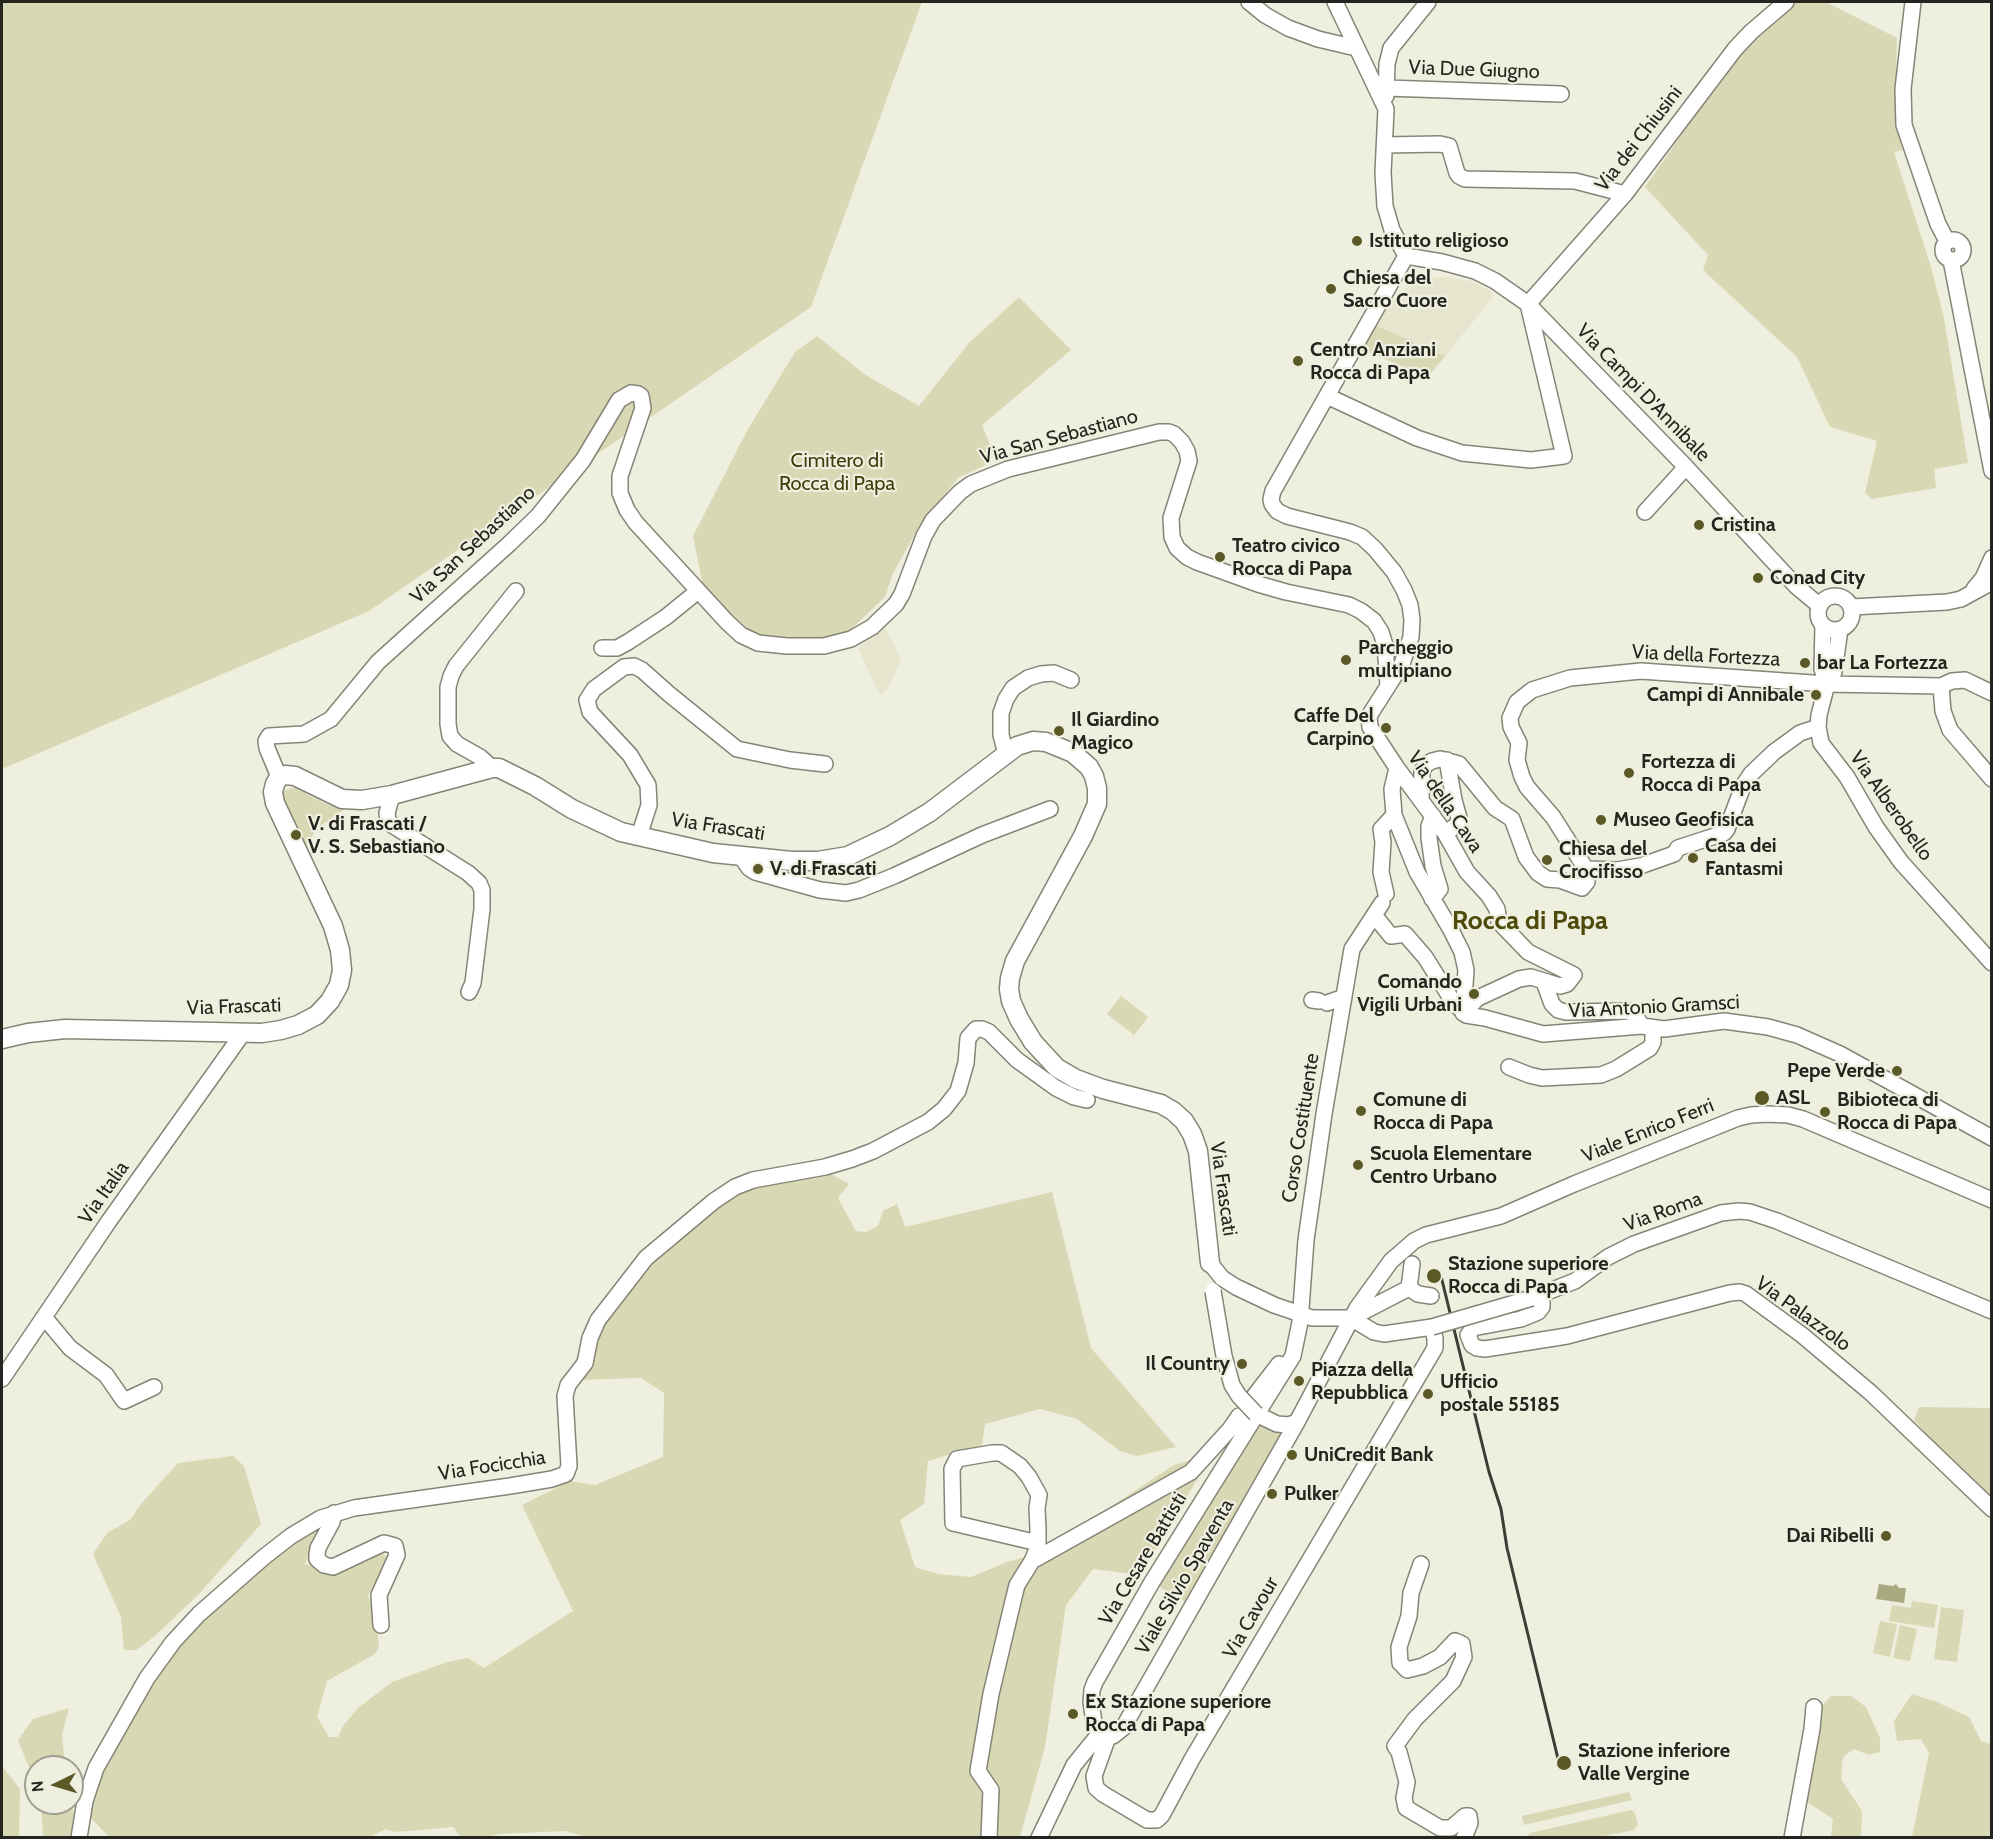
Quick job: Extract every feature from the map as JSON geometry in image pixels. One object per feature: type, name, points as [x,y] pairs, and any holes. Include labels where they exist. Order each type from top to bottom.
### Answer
[{"type":"main road","name":"Via Frascati","points":[[492,768],[502,768],[572,809],[621,832],[713,853],[814,861],[849,856],[909,826],[1017,746],[1033,741],[1046,742],[1077,756],[1089,767],[1095,780],[1098,793],[1097,804],[1093,816],[1015,961],[1009,985],[1013,1007],[1033,1042],[1057,1068],[1076,1079],[1102,1089],[1161,1104],[1184,1121],[1198,1151],[1210,1263]]},
{"type":"main road","points":[[279,777],[296,776],[346,799],[362,800],[392,795],[492,768]]},
{"type":"main road","name":"Via Frascati","points":[[2,1039],[28,1033],[65,1029],[243,1033],[281,1030],[306,1022],[316,1015],[330,1001],[341,980],[341,959],[336,934],[275,803],[274,788],[279,777]]},
{"type":"street","points":[[1249,2],[1265,15],[1288,28],[1318,39],[1356,48]]},
{"type":"street","points":[[1335,2],[1386,109]]},
{"type":"street","points":[[1388,685],[1405,658],[1412,631],[1410,605],[1394,572],[1372,545],[1358,535],[1287,516],[1278,511],[1271,501],[1273,491],[1406,256],[1392,230],[1386,212],[1383,186],[1388,59],[1391,48],[1428,2]]},
{"type":"street","name":"Via dei Chiusini","points":[[1528,304],[1625,194],[1735,49],[1750,32],[1786,2]]},
{"type":"street","points":[[1913,2],[1903,89],[1904,125],[1938,224],[1947,241],[1943,250],[1945,256],[1951,260],[1992,471]]},
{"type":"street","name":"Via Due Giugno","points":[[1387,87],[1561,94]]},
{"type":"street","points":[[1385,145],[1440,144],[1449,146],[1457,173],[1459,177],[1465,179],[1575,181],[1625,194]]},
{"type":"street","name":"Via Campi D'Annibale","points":[[1406,256],[1475,271],[1496,281],[1528,304],[1686,467],[1796,586],[1820,606]]},
{"type":"street","points":[[1327,396],[1417,438],[1462,453],[1531,460],[1564,456],[1528,304]]},
{"type":"street","name":"Via San Sebastiano","points":[[279,777],[267,748],[266,741],[269,735],[304,734],[332,719],[378,662],[514,540],[541,512],[583,460],[619,400],[628,393],[638,394],[643,408],[621,471],[620,483],[627,510],[636,523],[731,627],[758,643],[812,647],[845,641],[873,627],[896,603],[905,589],[922,542],[933,520],[971,484],[1008,469],[1159,432],[1169,432],[1182,442],[1189,461],[1171,518],[1172,537],[1177,548],[1192,560],[1258,584],[1349,605],[1361,611],[1374,621],[1381,632],[1385,645],[1388,685]]},
{"type":"street","points":[[1645,512],[1686,467]]},
{"type":"street","points":[[1968,595],[1983,578],[1992,558]]},
{"type":"street","points":[[1851,607],[1947,602],[1968,595],[1992,582]]},
{"type":"street","points":[[492,768],[480,757],[457,744],[450,736],[448,687],[456,666],[516,591]]},
{"type":"street","points":[[602,648],[617,648],[628,642],[672,613],[698,591]]},
{"type":"street","points":[[1823,625],[1831,630],[1840,630],[1845,627],[1851,618],[1851,607],[1844,599],[1835,597],[1826,599],[1820,606],[1819,616],[1823,625],[1822,673],[1827,684]]},
{"type":"street","points":[[1421,800],[1423,768],[1432,761],[1448,760],[1462,766],[1495,808],[1512,819],[1526,857],[1538,873],[1545,878],[1560,879],[1582,888],[1587,882],[1587,872],[1630,868],[1674,854],[1678,848],[1726,832],[1743,786],[1751,774],[1777,749],[1800,733],[1818,727],[1820,708],[1827,684],[1834,672],[1840,630]]},
{"type":"street","points":[[639,836],[649,805],[648,785],[630,755],[590,712],[587,700],[594,689],[624,667],[634,666],[642,670],[737,748],[799,762],[825,764]]},
{"type":"street","name":"Via della Fortezza","points":[[1587,872],[1553,817],[1527,787],[1522,777],[1518,763],[1519,743],[1510,722],[1510,713],[1517,702],[1532,690],[1564,679],[1641,671],[1827,684],[1941,686],[1952,681],[1965,680],[1992,693]]},
{"type":"street","points":[[1006,754],[1001,735],[1001,713],[1013,688],[1028,678],[1041,674],[1054,673],[1071,680]]},
{"type":"street","name":"Via della Cava","points":[[1388,685],[1369,716],[1370,727],[1445,833],[1467,872],[1490,896],[1497,909],[1499,922],[1521,946],[1535,957],[1574,975],[1564,986],[1544,982]]},
{"type":"street","points":[[1941,686],[1943,711],[1950,730],[1992,779]]},
{"type":"street","name":"Via Alberobello","points":[[1818,727],[1823,747],[1846,777],[1876,827],[1901,862],[1992,963]]},
{"type":"street","points":[[1445,833],[1456,825],[1459,818],[1448,760]]},
{"type":"street","points":[[1397,768],[1392,789],[1394,815],[1416,872],[1451,930],[1464,958],[1466,970],[1463,1013]]},
{"type":"street","points":[[392,795],[387,813],[392,825],[468,873],[479,883],[482,890],[482,909],[469,992]]},
{"type":"street","points":[[740,855],[749,868],[755,872],[819,890],[846,893],[894,876],[982,836],[1050,809]]},
{"type":"street","points":[[1394,815],[1381,829],[1383,843],[1381,904],[1391,936],[1405,934],[1425,957],[1448,995],[1463,1013]]},
{"type":"street","points":[[1432,899],[1440,889],[1433,866],[1429,838],[1429,826],[1433,816]]},
{"type":"street","name":"Corso Costituente","points":[[1300,1315],[1308,1222],[1352,949],[1381,904]]},
{"type":"street","points":[[1463,1013],[1479,998],[1515,980],[1531,977],[1544,982],[1552,1004],[1558,1010],[1566,1012],[1628,1011],[1647,1028],[1650,1048],[1616,1070],[1601,1075],[1542,1078],[1509,1067]]},
{"type":"street","points":[[1320,1001],[1344,997]]},
{"type":"street","name":"Via Antonio Gramsci","points":[[1463,1013],[1543,1034],[1724,1021],[1754,1024],[1790,1033],[1852,1060],[1992,1138]]},
{"type":"street","name":"Via Focicchia","points":[[79,1838],[85,1801],[96,1768],[139,1690],[166,1652],[199,1614],[264,1557],[301,1529],[334,1513],[364,1506],[510,1486],[552,1479],[566,1474],[569,1466],[564,1402],[566,1390],[587,1360],[590,1338],[600,1317],[642,1262],[694,1216],[735,1186],[753,1180],[845,1162],[873,1151],[928,1122],[944,1109],[956,1094],[964,1072],[968,1038],[976,1029],[989,1032],[1017,1060],[1056,1088],[1074,1097],[1087,1100]]},
{"type":"street","name":"Via Italia","points":[[2,1379],[116,1212],[243,1033]]},
{"type":"street","name":"Viale Enrico Ferri","points":[[1351,1318],[1391,1261],[1419,1238],[1501,1216],[1585,1179],[1730,1120],[1751,1114],[1788,1115],[1803,1119],[1992,1200]]},
{"type":"street","name":"Via Roma","points":[[1351,1318],[1374,1332],[1384,1334],[1432,1327],[1532,1298],[1575,1281],[1612,1255],[1634,1244],[1721,1213],[1739,1210],[1777,1221],[1992,1311]]},
{"type":"street","points":[[1210,1263],[1224,1356],[1232,1385],[1239,1396],[1277,1424],[1288,1425],[1297,1422],[1351,1318]]},
{"type":"street","points":[[1210,1263],[1217,1273],[1231,1284],[1274,1305],[1312,1318],[1351,1318],[1409,1288]]},
{"type":"street","points":[[1409,1288],[1412,1264]]},
{"type":"street","points":[[1409,1288],[1418,1294],[1431,1296]]},
{"type":"street","name":"Via Palazzolo","points":[[1532,1298],[1542,1302],[1542,1307],[1538,1312],[1521,1319],[1473,1328],[1468,1335],[1472,1345],[1485,1349],[1567,1336],[1730,1293],[1746,1294],[1802,1335],[1880,1400],[1992,1509]]},
{"type":"street","points":[[1254,1407],[1283,1374],[1294,1353],[1300,1315]]},
{"type":"street","points":[[44,1317],[70,1348],[106,1375],[124,1401],[154,1387]]},
{"type":"street","name":"Via Cavour","points":[[1104,1735],[1094,1776],[1096,1788],[1147,1820],[1157,1820],[1433,1352],[1436,1342],[1432,1327]]},
{"type":"street","name":"Via Cesare Battisti","points":[[1104,1735],[1094,1722],[1091,1702],[1095,1682],[1254,1407]]},
{"type":"street","points":[[989,1838],[991,1791],[978,1771],[991,1694],[1014,1598],[1023,1573],[1032,1562],[1191,1472],[1239,1416]]},
{"type":"street","name":"Viale Silvio Spaventa","points":[[1039,1838],[1074,1765],[1104,1735],[1116,1735],[1123,1728],[1297,1422]]},
{"type":"street","points":[[1032,1562],[1038,1536],[1039,1495],[1037,1489],[1020,1466],[1001,1454],[992,1453],[957,1459],[952,1469],[953,1523],[1038,1536]]},
{"type":"street","points":[[334,1513],[332,1522],[318,1548],[317,1559],[324,1565],[333,1567],[384,1543],[395,1546],[397,1555],[379,1595],[381,1625]]},
{"type":"street","points":[[1421,1564],[1411,1593],[1409,1616],[1399,1647],[1400,1663],[1407,1670],[1423,1666],[1440,1657],[1455,1641],[1462,1644],[1464,1657],[1453,1681],[1415,1719],[1395,1746],[1399,1752],[1407,1782],[1404,1798],[1406,1808],[1440,1828],[1451,1828],[1465,1816],[1469,1816],[1470,1823],[1464,1838]]},
{"type":"street","points":[[1792,1838],[1814,1719],[1814,1707]]},
{"type":"shaded area","points":[[1448,277],[1470,281],[1491,291],[1494,296],[1428,377],[1361,349],[1386,308],[1398,294],[1413,284],[1430,278]]},
{"type":"shaded area","points":[[883,623],[901,659],[889,687],[880,695],[858,649]]},
{"type":"shaded area","points":[[1879,1584],[1893,1586],[1896,1584],[1899,1588],[1906,1588],[1904,1603],[1876,1599]]},
{"type":"green space","points":[[2,2],[922,2],[811,307],[369,611],[2,769]]},
{"type":"green space","points":[[1795,2],[1826,2],[1897,38],[1895,115],[1903,150],[1894,152],[1931,267],[1944,318],[1968,463],[1934,469],[1936,488],[1872,499],[1865,493],[1877,441],[1830,427],[1797,357],[1703,270],[1708,255],[1645,187],[1731,64],[1758,33]]},
{"type":"green space","name":"Cimitero di Rocca di Papa","points":[[1019,297],[1071,350],[982,425],[993,452],[988,464],[958,478],[920,525],[893,573],[885,597],[845,635],[822,638],[758,637],[704,591],[693,536],[748,429],[795,352],[817,336],[864,374],[919,406],[969,343]]},
{"type":"green space","points":[[1376,326],[1414,342],[1412,348],[1420,351],[1422,347],[1445,356],[1428,377],[1361,349]]},
{"type":"green space","points":[[297,786],[308,795],[326,804],[345,809],[317,828],[305,849],[285,805],[284,791]]},
{"type":"green space","points":[[1121,996],[1148,1017],[1134,1035],[1107,1014]]},
{"type":"green space","points":[[829,1173],[849,1184],[838,1198],[856,1231],[866,1232],[878,1226],[883,1211],[897,1204],[905,1227],[1052,1192],[1091,1348],[1176,1447],[1137,1456],[1120,1451],[1077,1419],[1040,1409],[985,1424],[982,1445],[928,1461],[924,1504],[900,1520],[915,1567],[938,1574],[971,1577],[1004,1563],[1040,1553],[1174,1465],[1213,1453],[1140,1575],[1093,1569],[1066,1605],[1045,1747],[1020,1837],[590,1838],[565,1831],[461,1838],[453,1827],[395,1832],[386,1829],[367,1838],[110,1838],[87,1814],[94,1783],[165,1660],[214,1607],[282,1548],[316,1529],[318,1535],[305,1564],[323,1570],[378,1553],[385,1555],[387,1561],[368,1595],[377,1628],[379,1647],[375,1654],[327,1681],[317,1717],[329,1737],[338,1737],[343,1726],[358,1708],[392,1682],[447,1662],[468,1658],[484,1668],[573,1611],[522,1505],[570,1481],[595,1485],[663,1457],[664,1393],[641,1378],[576,1380],[594,1333],[654,1255],[746,1185]]},
{"type":"green space","points":[[1919,1407],[1991,1408],[1991,1502],[1983,1497],[1914,1420]]},
{"type":"green space","points":[[1258,1422],[1278,1433],[1284,1433],[1186,1602],[1158,1586]]},
{"type":"green space","points":[[233,1456],[244,1466],[261,1524],[199,1594],[155,1636],[136,1650],[124,1650],[121,1617],[93,1554],[107,1533],[130,1520],[141,1504],[178,1463]]},
{"type":"green space","points":[[1912,1601],[1938,1605],[1934,1628],[1889,1621],[1892,1605],[1911,1608]]},
{"type":"green space","points":[[1941,1607],[1964,1610],[1957,1662],[1934,1659]]},
{"type":"green space","points":[[1880,1621],[1897,1624],[1890,1657],[1873,1653]]},
{"type":"green space","points":[[1900,1625],[1917,1629],[1910,1661],[1893,1658]]},
{"type":"green space","points":[[1912,1694],[1937,1702],[1969,1717],[1981,1741],[1991,1744],[1991,1837],[1912,1837],[1929,1753],[1921,1739],[1897,1741],[1894,1721]]},
{"type":"green space","points":[[1831,1696],[1851,1696],[1866,1707],[1880,1738],[1880,1752],[1869,1755],[1854,1749],[1843,1757],[1841,1779],[1862,1811],[1861,1837],[1831,1837],[1833,1819],[1804,1800],[1817,1711]]},
{"type":"green space","points":[[69,1708],[62,1735],[64,1755],[24,1755],[18,1740],[33,1719]]},
{"type":"green space","points":[[2,1766],[20,1789],[19,1837],[2,1837]]},
{"type":"green space","points":[[1629,1792],[1632,1800],[1524,1825],[1522,1816]]},
{"type":"green space","points":[[1631,1810],[1635,1813],[1638,1825],[1634,1830],[1599,1837],[1526,1837],[1530,1833]]},
{"type":"green space","points":[[42,1815],[75,1815],[73,1837],[43,1837]]},
{"type":"railway","points":[[1440,1272],[1489,1472],[1501,1509],[1507,1548],[1560,1767]]},
{"type":"place","name":"Istituto religioso","points":[[1357,241]]},
{"type":"place","name":"Chiesa del Sacro Cuore","points":[[1331,289]]},
{"type":"place","name":"Centro Anziani Rocca di Papa","points":[[1298,361]]},
{"type":"place","name":"Cristina","points":[[1699,525]]},
{"type":"place","name":"Teatro civico Rocca di Papa","points":[[1220,557]]},
{"type":"place","name":"Conad City","points":[[1758,578]]},
{"type":"place","name":"Parcheggio multipiano","points":[[1346,660]]},
{"type":"place","name":"bar La Fortezza","points":[[1805,663]]},
{"type":"place","name":"Campi di Annibale","points":[[1816,695]]},
{"type":"place","name":"Caffe Del Carpino","points":[[1386,728]]},
{"type":"place","name":"Il Giardino Magico","points":[[1059,731]]},
{"type":"place","name":"Fortezza di Rocca di Papa","points":[[1629,773]]},
{"type":"place","name":"Museo Geofisica","points":[[1601,820]]},
{"type":"place","name":"V. di Frascati / V. S. Sebastiano","points":[[296,835]]},
{"type":"place","name":"Casa dei Fantasmi","points":[[1693,858]]},
{"type":"place","name":"Chiesa del Crocifisso","points":[[1547,860]]},
{"type":"place","name":"V. di Frascati","points":[[758,869]]},
{"type":"place","name":"Comando Vigili Urbani","points":[[1474,994]]},
{"type":"place","name":"Pepe Verde","points":[[1897,1071]]},
{"type":"place","name":"ASL","points":[[1762,1098]]},
{"type":"place","name":"Comune di Rocca di Papa","points":[[1361,1111]]},
{"type":"place","name":"Bibioteca di Rocca di Papa","points":[[1825,1112]]},
{"type":"place","name":"Scuola Elementare Centro Urbano","points":[[1358,1165]]},
{"type":"place","name":"Stazione superiore Rocca di Papa","points":[[1434,1276]]},
{"type":"place","name":"Il Country","points":[[1242,1364]]},
{"type":"place","name":"Piazza della Repubblica","points":[[1299,1381]]},
{"type":"place","name":"Ufficio postale 55185","points":[[1428,1394]]},
{"type":"place","name":"UniCredit Bank","points":[[1292,1455]]},
{"type":"place","name":"Pulker","points":[[1272,1494]]},
{"type":"place","name":"Dai Ribelli","points":[[1886,1536]]},
{"type":"place","name":"Ex Stazione superiore Rocca di Papa","points":[[1073,1714]]},
{"type":"place","name":"Stazione inferiore Valle Vergine","points":[[1564,1763]]},
{"type":"district","name":"Rocca di Papa","points":[[1530,921]]}]
